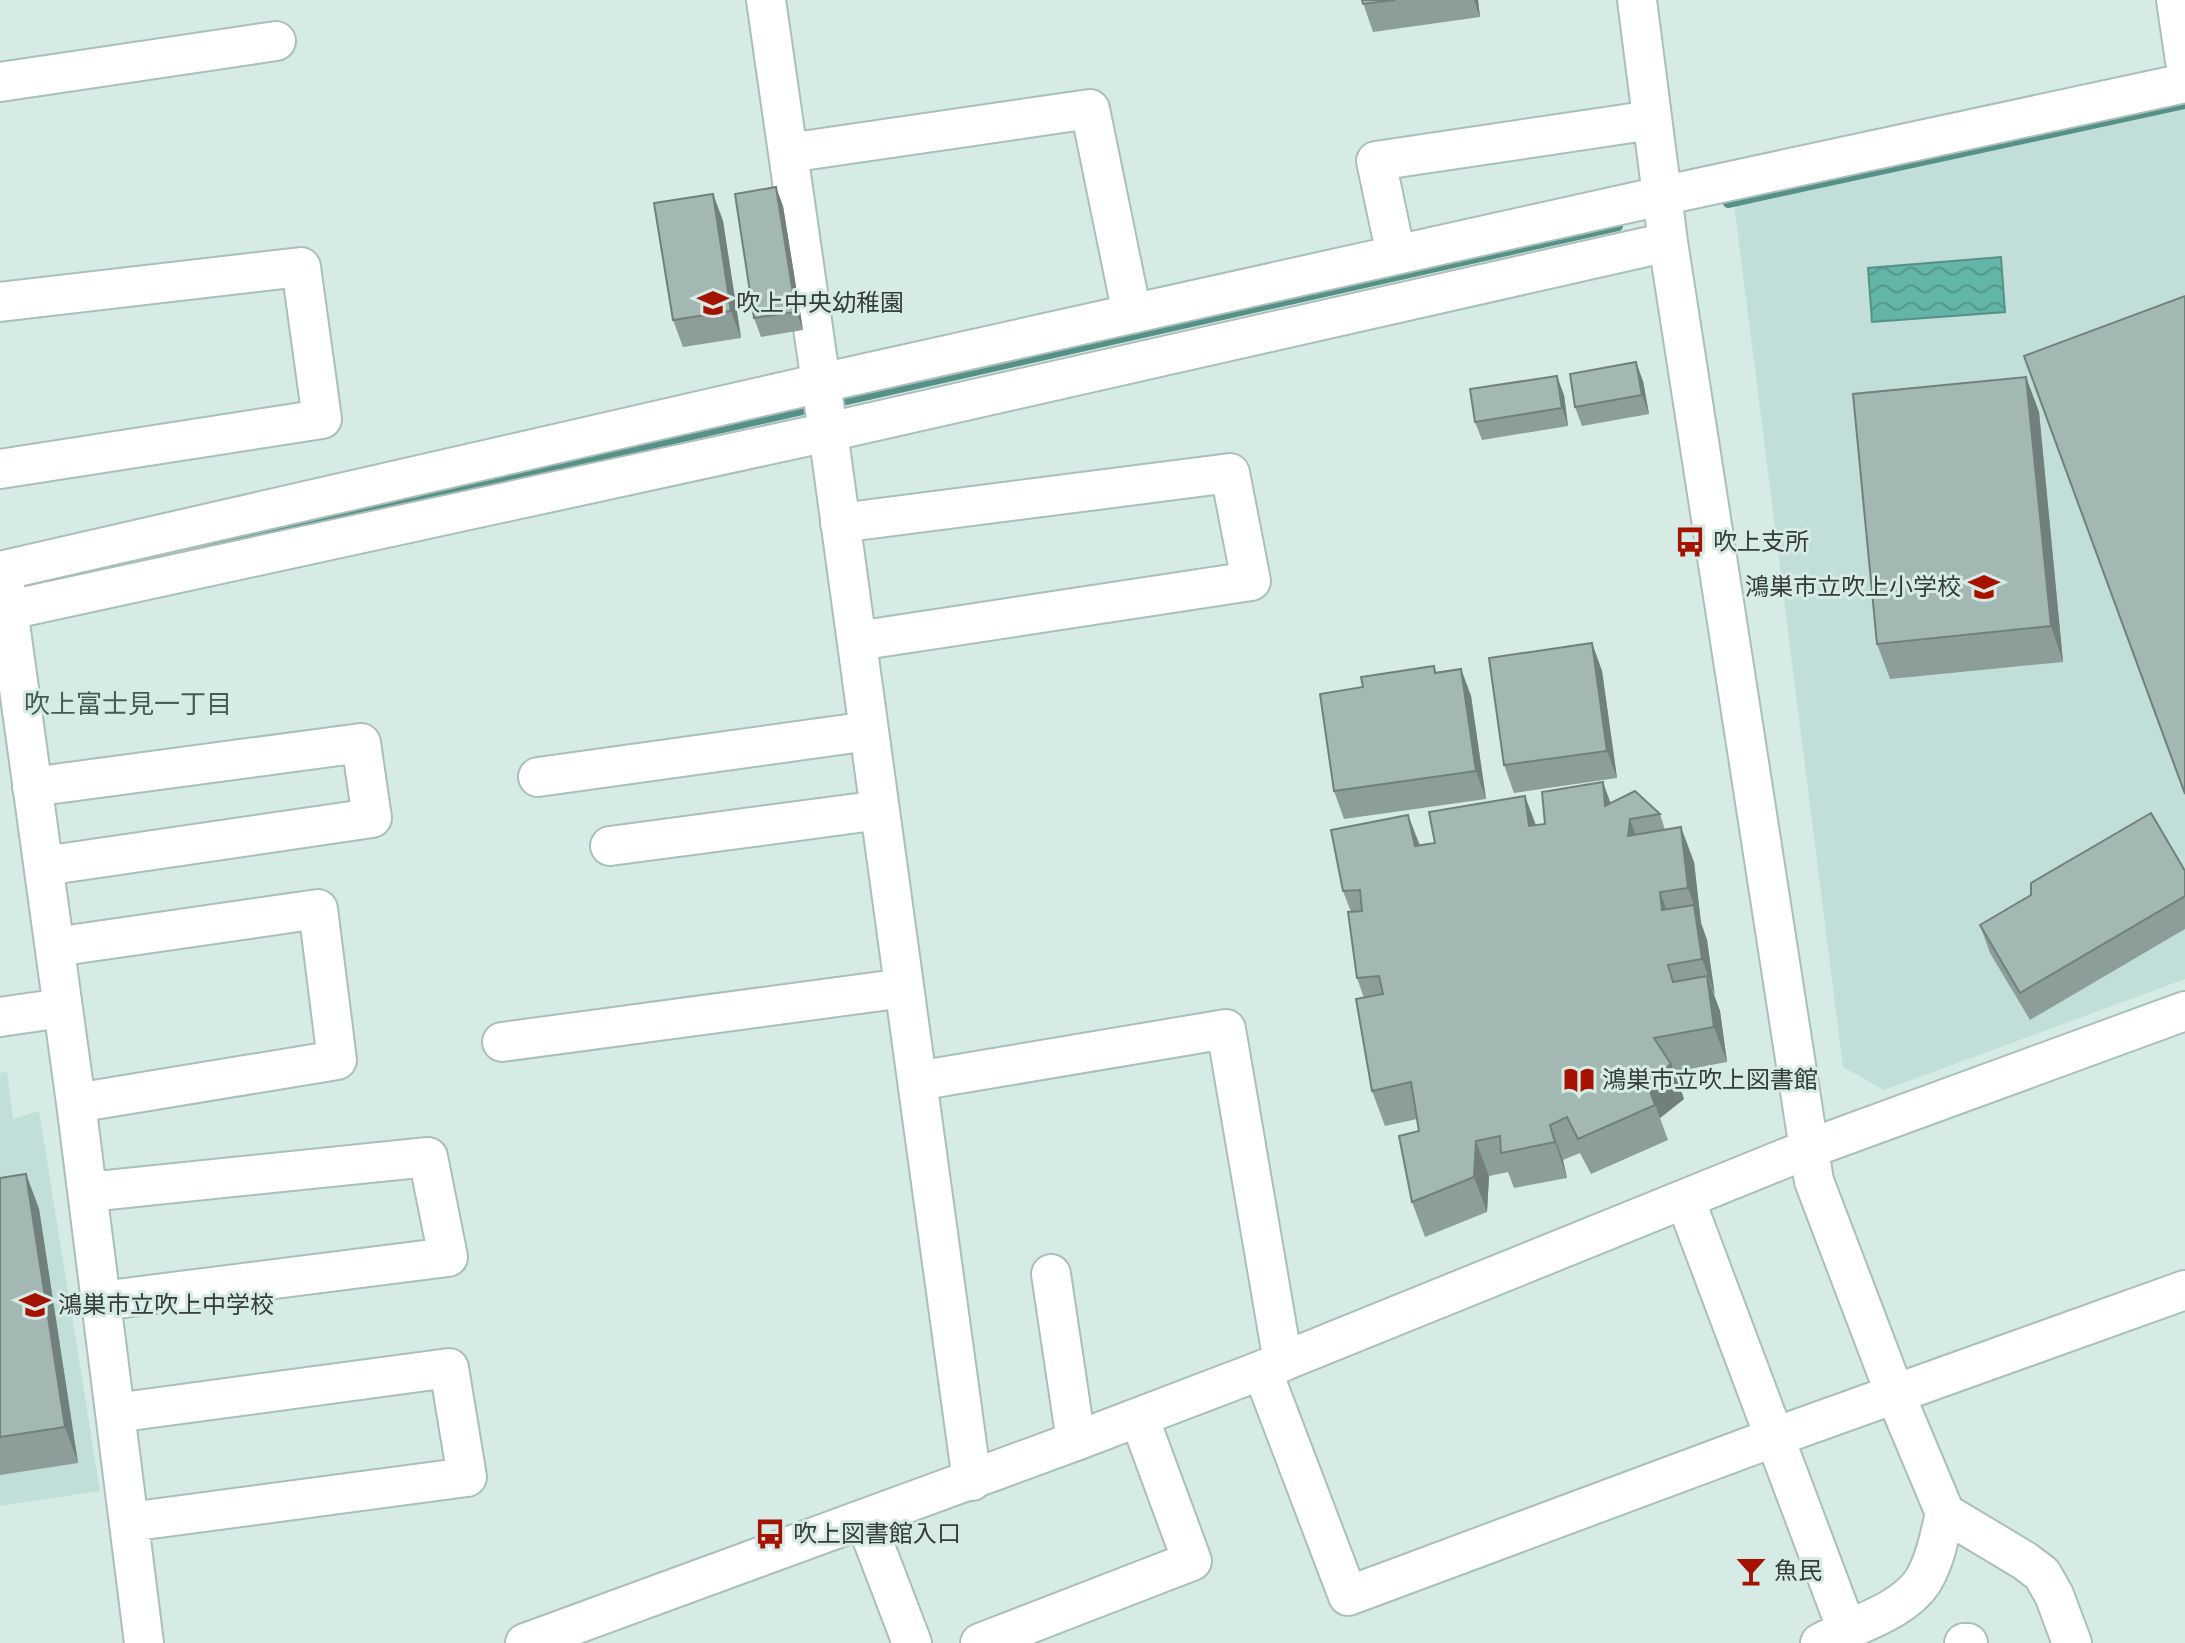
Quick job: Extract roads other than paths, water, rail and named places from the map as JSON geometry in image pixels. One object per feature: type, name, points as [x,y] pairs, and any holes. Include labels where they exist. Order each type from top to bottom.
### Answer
[{"type":"street","points":[[766,0],[972,1481]]},
{"type":"street","points":[[1637,0],[1668,243],[1814,1181],[1895,1394],[1945,1513],[2042,1574],[2054,1595],[2072,1643]]},
{"type":"street","points":[[2175,0],[2185,61]]},
{"type":"street","points":[[0,82],[276,41]]},
{"type":"street","points":[[144,1643],[88,1192],[44,866],[4,612],[1,562],[2185,83]]},
{"type":"street","points":[[788,153],[1090,109],[1132,314]]},
{"type":"street","points":[[1396,255],[1376,161],[1651,120]]},
{"type":"street","points":[[4,612],[828,432],[1668,243]]},
{"type":"street","points":[[0,302],[301,267],[321,419],[0,469]]},
{"type":"street","points":[[840,523],[1230,473],[1251,581],[857,641]]},
{"type":"street","points":[[538,777],[869,731]]},
{"type":"street","points":[[32,787],[361,743],[365,768],[372,818],[44,866]]},
{"type":"street","points":[[610,846],[880,810]]},
{"type":"street","points":[[55,947],[318,909],[337,1060],[76,1103]]},
{"type":"street","points":[[502,1042],[904,988]]},
{"type":"street","points":[[0,1017],[62,1008]]},
{"type":"street","points":[[525,1643],[972,1481],[1273,1366],[1808,1149],[2185,1011]]},
{"type":"street","points":[[917,1081],[1226,1029],[1273,1366],[1348,1596],[1775,1437],[2185,1290]]},
{"type":"street","points":[[88,1192],[428,1157],[447,1256],[101,1301]]},
{"type":"street","points":[[1685,1199],[1775,1437],[1834,1637],[1902,1603],[1923,1581],[1936,1550],[1945,1513]]},
{"type":"street","points":[[1051,1274],[1076,1441]]},
{"type":"street","points":[[115,1413],[449,1368],[467,1477],[129,1522]]},
{"type":"street","points":[[980,1643],[1192,1562],[1139,1417]]},
{"type":"street","points":[[865,1520],[912,1643]]},
{"type":"water","points":[[2001,257],[2005,312],[1872,322],[1868,268]]},
{"type":"waterway","points":[[1728,203],[2185,104]]},
{"type":"waterway","points":[[846,400],[1618,226]]},
{"type":"waterway","points":[[25,586],[802,410]]},
{"type":"place","name":"吹上中央幼稚園","points":[[713,303]]},
{"type":"place","name":"吹上支所","points":[[1690,542]]},
{"type":"place","name":"鴻巣市立吹上小学校","points":[[1984,587]]},
{"type":"place","name":"鴻巣市立吹上図書館","points":[[1579,1080]]},
{"type":"place","name":"鴻巣市立吹上中学校","points":[[35,1305]]},
{"type":"place","name":"吹上図書館入口","points":[[770,1534]]},
{"type":"place","name":"魚民","points":[[1751,1571]]},
{"type":"district","name":"吹上富士見一丁目","points":[[128,704]]}]
